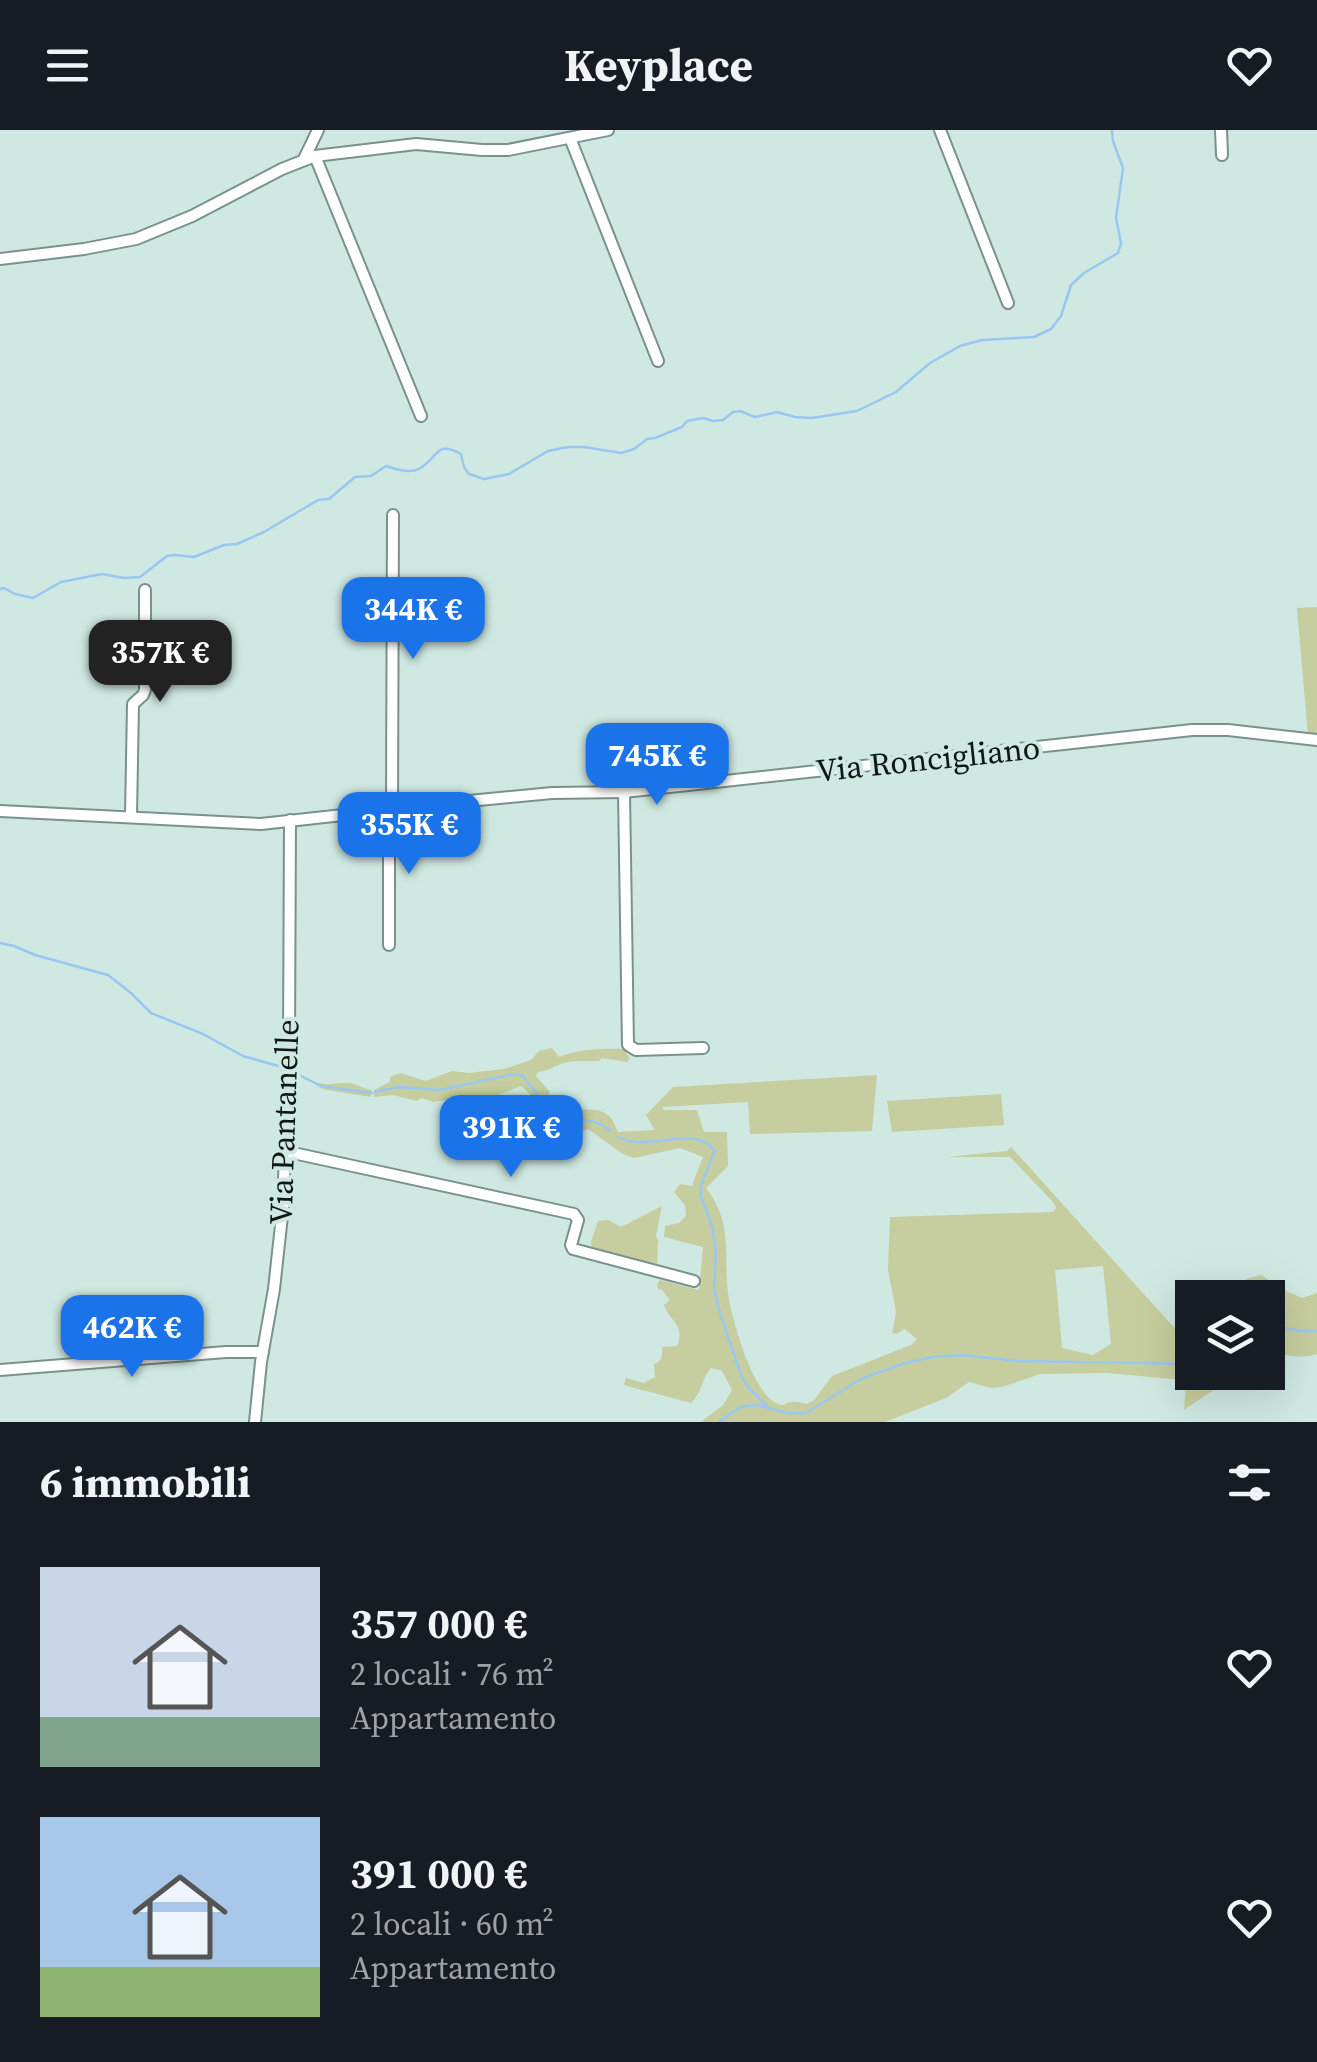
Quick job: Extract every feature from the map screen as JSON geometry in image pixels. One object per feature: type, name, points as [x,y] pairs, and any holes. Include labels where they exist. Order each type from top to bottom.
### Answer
[{"type":"street","points":[[318,130],[310,158],[421,416]]},
{"type":"street","points":[[0,259],[92,248],[148,234],[310,158],[416,144],[508,150],[608,130]]},
{"type":"street","points":[[940,130],[1008,303]]},
{"type":"street","points":[[1221,130],[1222,155]]},
{"type":"street","points":[[570,138],[658,362]]},
{"type":"street","points":[[389,944],[393,515]]},
{"type":"street","points":[[131,816],[133,705],[144,690],[145,590]]},
{"type":"street","name":"Via Roncigliano","points":[[0,811],[245,824],[552,793],[624,792],[1192,730],[1317,740]]},
{"type":"street","points":[[624,792],[628,1046],[636,1050],[703,1048]]},
{"type":"street","name":"Via Pantanelle","points":[[254,1422],[280,1241],[288,1043],[290,820]]},
{"type":"street","points":[[284,1151],[574,1214],[578,1220],[573,1249],[694,1281]]},
{"type":"street","points":[[0,1370],[262,1352]]},
{"type":"green space","points":[[1317,607],[1317,737],[1308,736],[1297,608]]},
{"type":"green space","points":[[552,1048],[559,1057],[574,1052],[624,1049],[630,1059],[567,1062],[538,1072],[536,1076],[549,1091],[554,1110],[546,1121],[542,1105],[521,1086],[489,1098],[433,1102],[393,1095],[374,1097],[374,1090],[400,1073],[426,1081],[452,1071],[504,1069]]},
{"type":"green space","points":[[877,1075],[872,1131],[750,1134],[748,1102],[663,1107],[697,1110],[704,1132],[727,1132],[728,1166],[706,1188],[721,1215],[729,1300],[740,1341],[760,1387],[778,1404],[807,1404],[832,1376],[911,1345],[917,1339],[905,1329],[892,1333],[896,1312],[888,1270],[890,1217],[1053,1212],[1053,1202],[1010,1157],[947,1157],[1007,1151],[1011,1147],[1175,1329],[1175,1379],[1108,1373],[1040,1374],[991,1388],[969,1382],[946,1398],[885,1422],[701,1422],[723,1405],[732,1390],[722,1371],[711,1368],[691,1403],[624,1385],[626,1378],[644,1383],[655,1377],[654,1364],[662,1355],[662,1347],[677,1346],[679,1333],[664,1305],[670,1300],[658,1289],[660,1280],[699,1290],[703,1247],[664,1237],[665,1226],[679,1223],[686,1216],[685,1205],[674,1192],[680,1184],[692,1186],[703,1157],[680,1148],[634,1158],[588,1129],[578,1133],[551,1119],[563,1107],[593,1110],[609,1116],[618,1132],[655,1130],[646,1115],[673,1087]],"holes":[[[1103,1266],[1111,1344],[1093,1355],[1062,1348],[1055,1270]]]},
{"type":"green space","points":[[319,1083],[352,1084],[372,1090],[371,1097],[327,1090],[320,1088]]},
{"type":"green space","points":[[1001,1094],[1004,1125],[892,1132],[887,1101]]},
{"type":"green space","points":[[662,1206],[656,1236],[657,1266],[592,1250],[598,1221],[608,1220],[621,1227]]},
{"type":"green space","points":[[1261,1275],[1269,1280],[1246,1280]]},
{"type":"green space","points":[[1285,1290],[1302,1298],[1317,1293],[1317,1354],[1286,1355]]},
{"type":"green space","points":[[1186,1390],[1213,1390],[1212,1391],[1184,1410]]},
{"type":"waterway","points":[[0,589],[33,598],[61,582],[102,574],[140,577],[167,556],[194,557],[264,532],[318,500],[329,499],[355,477],[371,476],[386,466],[407,471],[419,469],[441,450],[461,454],[469,474],[484,479],[509,474],[548,451],[568,447],[621,453],[682,427],[687,421],[723,420],[733,412],[755,417],[777,412],[812,418],[857,411],[896,392],[930,363],[960,346],[982,340],[1034,337],[1051,329],[1061,316],[1071,285],[1118,253],[1121,243],[1116,218],[1123,168],[1112,130]]},
{"type":"waterway","points":[[0,943],[108,975],[151,1013],[243,1056],[282,1067]]},
{"type":"waterway","points":[[293,1072],[321,1086],[372,1093]]},
{"type":"waterway","points":[[375,1092],[397,1087],[439,1090],[515,1074],[523,1076],[552,1113]]},
{"type":"waterway","points":[[556,1116],[596,1122],[610,1131]]},
{"type":"waterway","points":[[618,1137],[642,1142],[695,1139],[715,1151],[701,1185],[716,1250],[714,1288],[740,1372],[746,1385],[767,1406]]},
{"type":"waterway","points":[[1285,1328],[1317,1331]]},
{"type":"waterway","points":[[719,1422],[740,1407],[756,1405],[806,1413],[861,1379],[933,1357],[1175,1364]]}]
